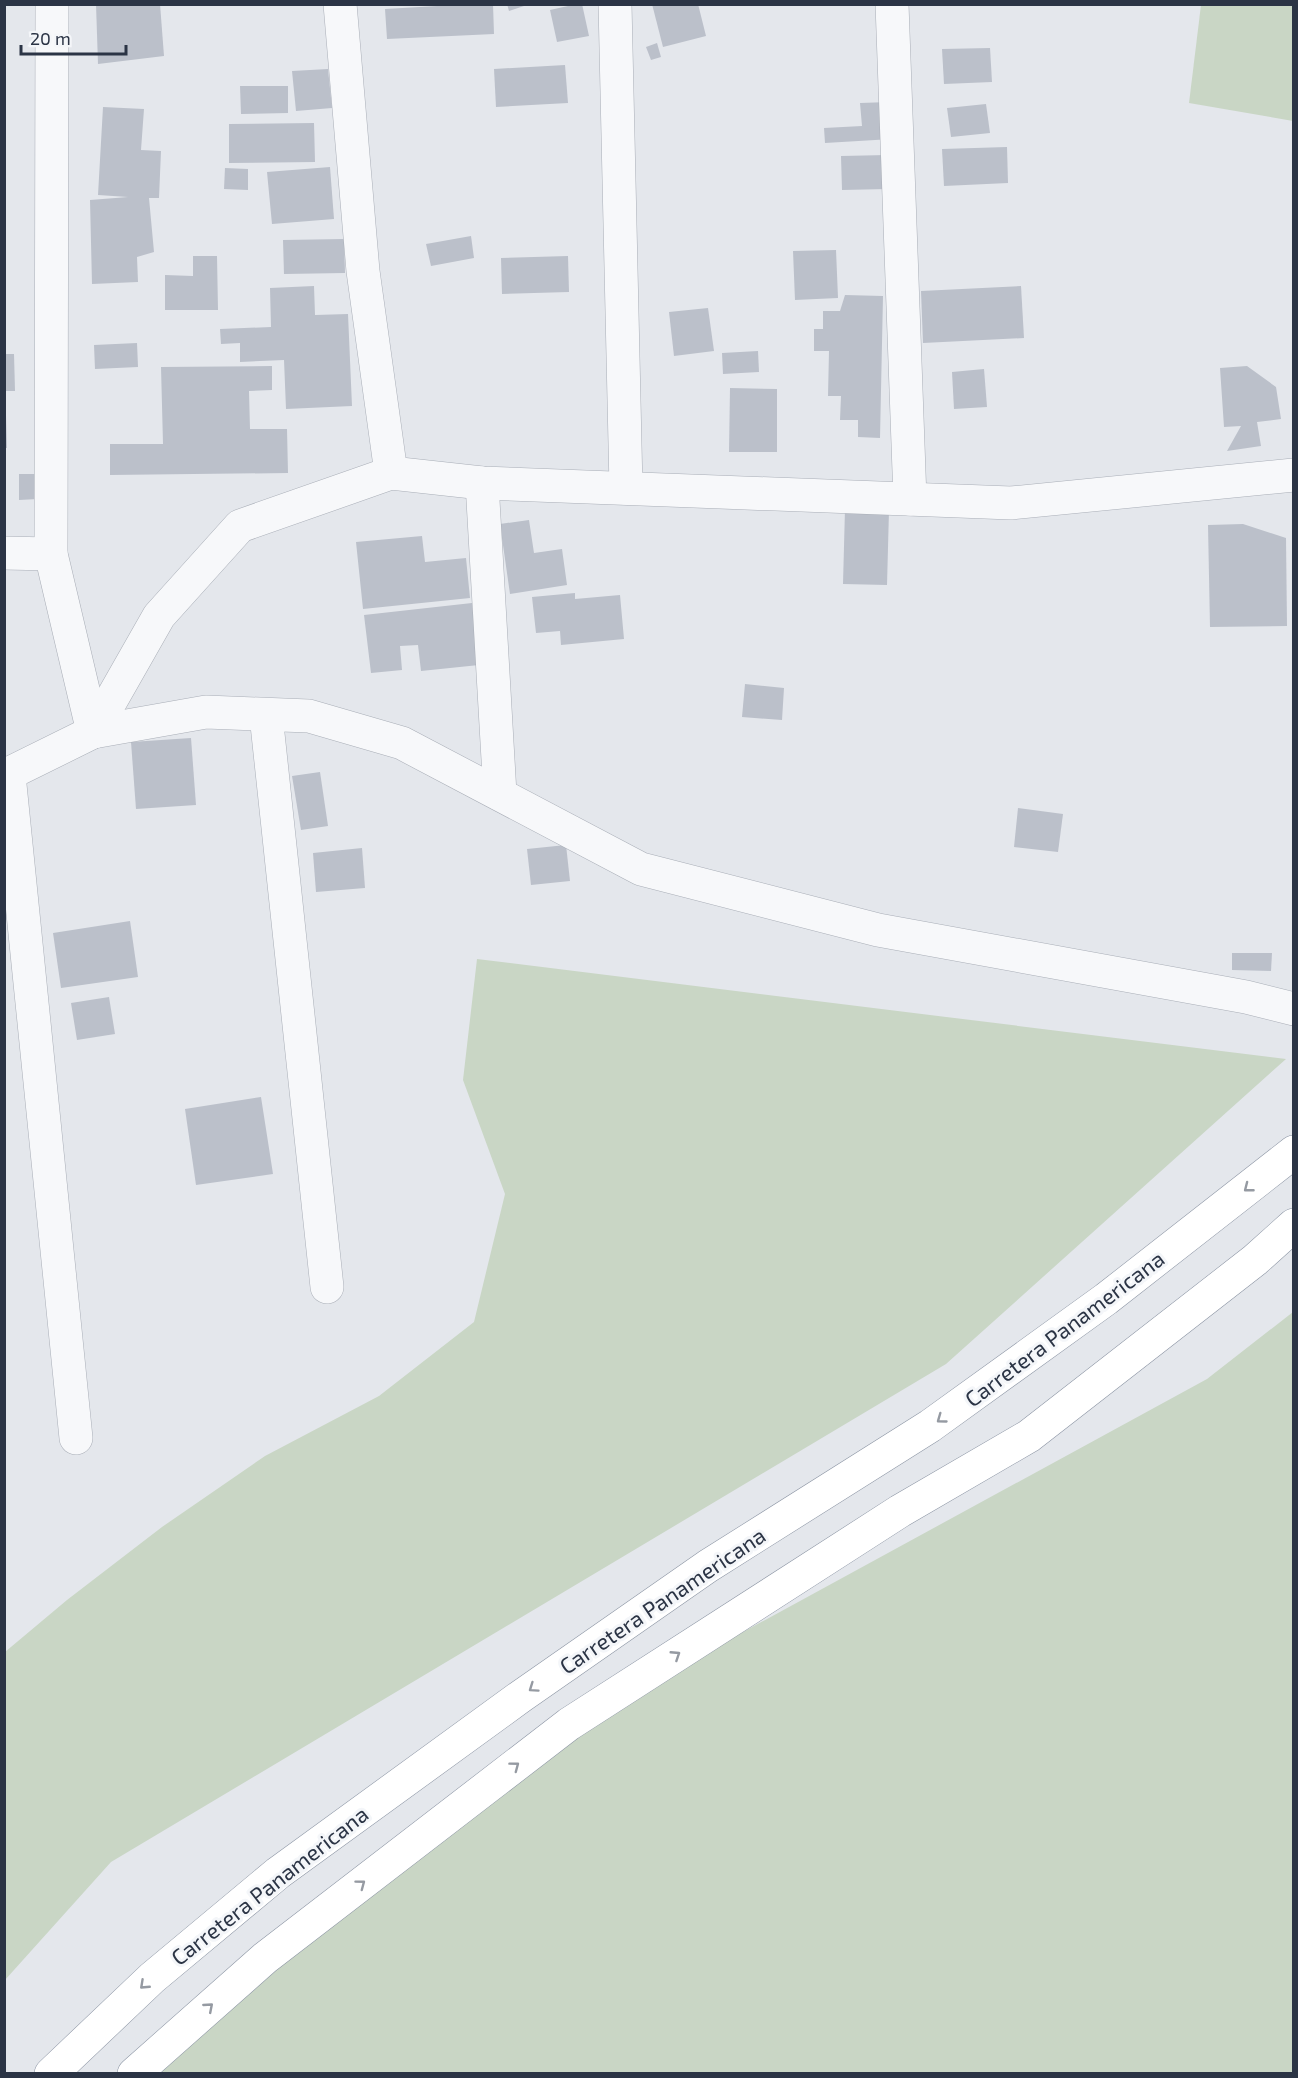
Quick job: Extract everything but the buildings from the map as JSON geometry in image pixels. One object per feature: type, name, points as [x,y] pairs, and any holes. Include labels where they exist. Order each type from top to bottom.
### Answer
[{"type":"highway","name":"Carretera Panamericana","points":[[51,2073],[152,1978],[278,1872],[520,1696],[708,1566],[930,1426],[1106,1299],[1293,1152]]},
{"type":"highway","points":[[134,2073],[265,1958],[569,1724],[900,1511],[1029,1436],[1255,1260],[1293,1225]]},
{"type":"street","points":[[52,4],[51,554],[93,732]]},
{"type":"street","points":[[340,4],[363,271],[391,473]]},
{"type":"street","points":[[615,4],[626,488]]},
{"type":"street","points":[[892,4],[910,499]]},
{"type":"street","points":[[93,732],[159,616],[240,526],[391,473],[482,483],[1011,503],[1293,476]]},
{"type":"street","points":[[482,483],[500,794]]},
{"type":"street","points":[[4,553],[51,554]]},
{"type":"street","points":[[76,1438],[7,776],[93,732],[206,712],[309,716],[402,743],[641,869],[879,930],[1246,997],[1293,1009]]},
{"type":"street","points":[[266,714],[327,1287]]},
{"type":"green space","points":[[1201,5],[1293,5],[1293,121],[1189,103]]},
{"type":"green space","points":[[477,959],[1286,1059],[946,1364],[111,1862],[5,1980],[5,1652],[67,1600],[162,1527],[265,1456],[379,1396],[474,1322],[505,1194],[463,1080]]},
{"type":"green space","points":[[1293,1312],[1293,2073],[149,2074],[323,1901],[732,1638],[1207,1379]]}]
